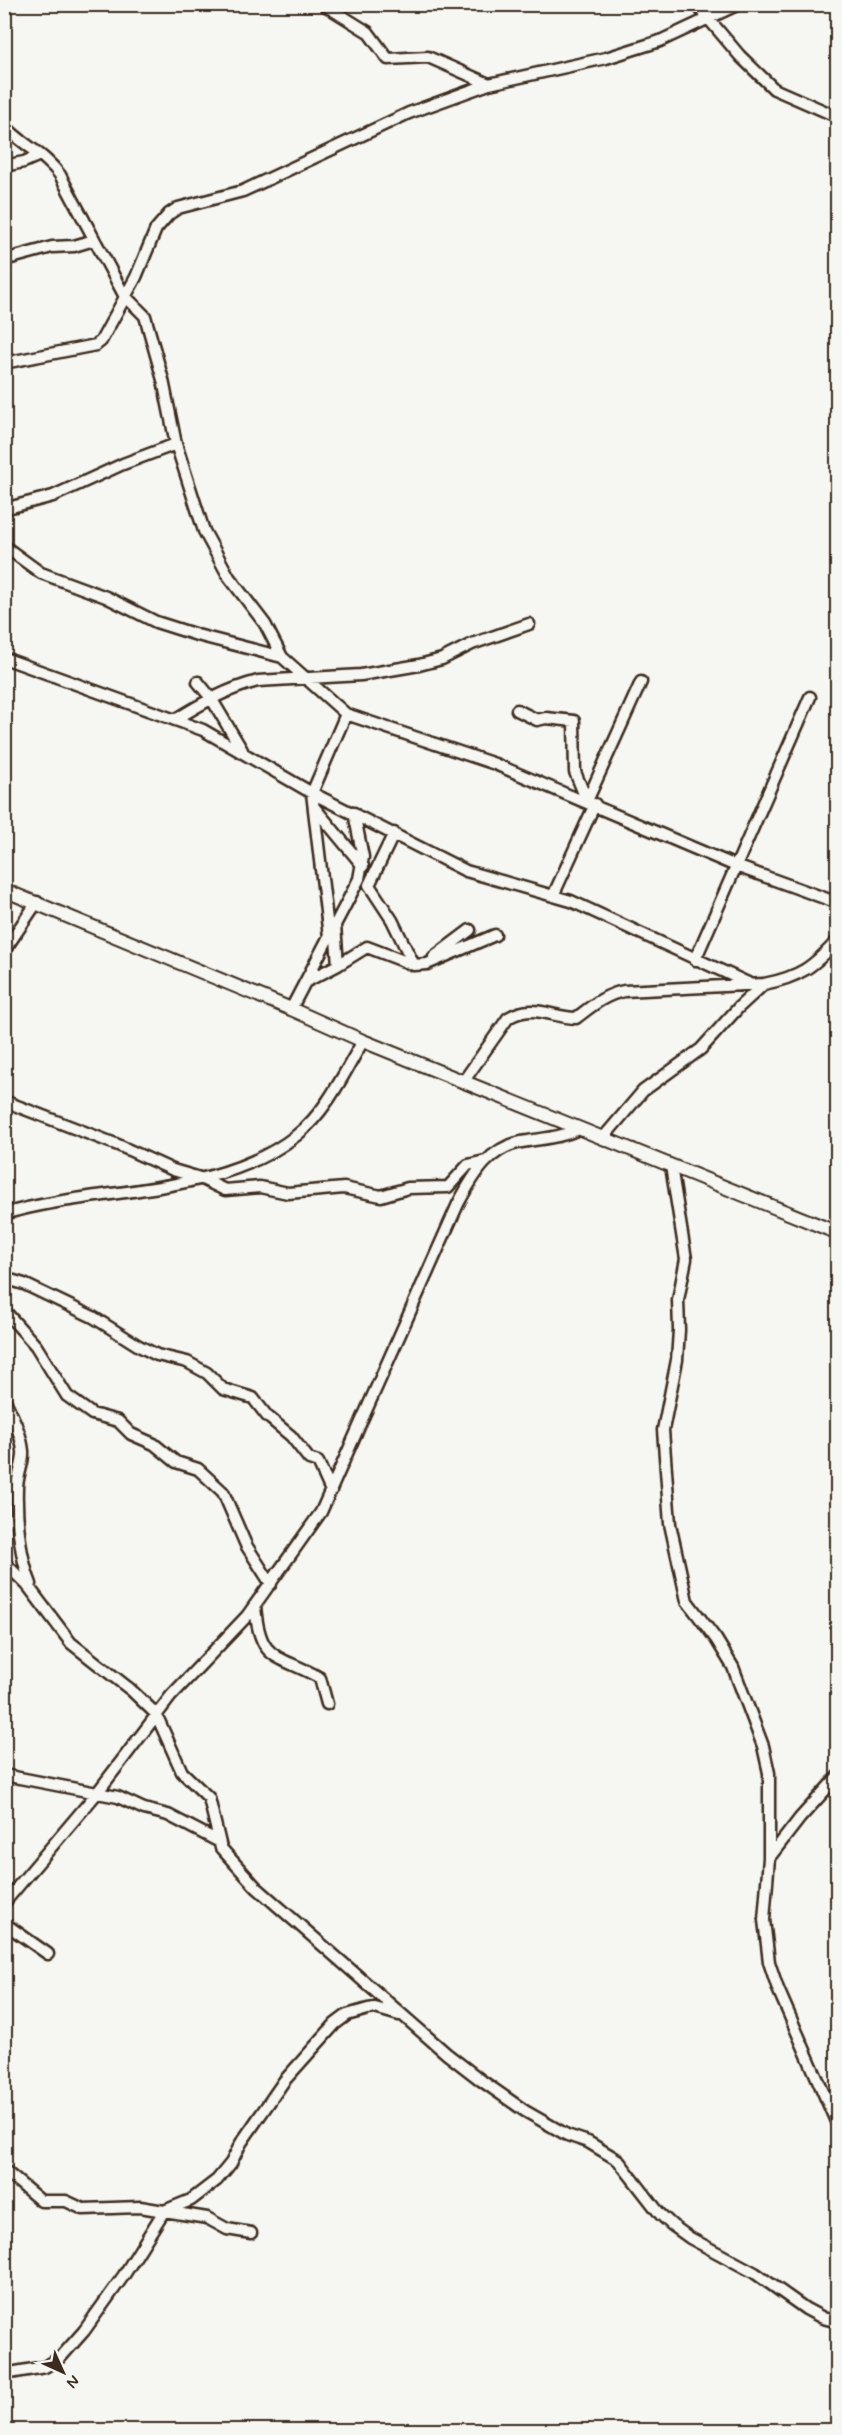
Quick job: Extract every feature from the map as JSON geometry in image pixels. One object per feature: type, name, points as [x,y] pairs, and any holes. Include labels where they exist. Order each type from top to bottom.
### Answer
[{"type":"main road","points":[[4,890],[363,1041],[837,1233]]},
{"type":"street","points":[[323,4],[369,32],[388,59],[428,57],[489,84]]},
{"type":"street","points":[[696,4],[707,20],[740,56],[774,89],[837,117]]},
{"type":"street","points":[[4,363],[96,345],[101,341],[124,295],[136,277],[156,229],[177,208],[243,191],[409,112],[489,84],[606,58],[660,41],[739,4]]},
{"type":"street","points":[[4,124],[28,147],[51,163],[60,175],[124,295],[145,316],[176,444],[204,531],[230,577],[265,624],[282,657],[346,714],[495,764],[736,866],[837,903]]},
{"type":"street","points":[[4,166],[24,162],[40,155]]},
{"type":"street","points":[[4,260],[52,247],[74,246],[94,240]]},
{"type":"street","points":[[4,509],[53,496],[123,464],[176,444]]},
{"type":"street","points":[[4,546],[41,573],[106,597],[156,622],[282,657]]},
{"type":"street","points":[[175,720],[211,698],[258,681],[309,680],[361,675],[419,665],[442,659],[472,644],[529,624]]},
{"type":"street","points":[[4,658],[203,730],[312,793],[476,875],[553,896],[601,914],[748,983]]},
{"type":"street","points":[[198,682],[211,698],[244,753]]},
{"type":"street","points":[[553,896],[641,682]]},
{"type":"street","points":[[695,960],[810,697]]},
{"type":"street","points":[[517,710],[537,720],[574,721],[575,772],[591,803]]},
{"type":"street","points":[[329,937],[312,793],[346,714]]},
{"type":"street","points":[[314,807],[363,866]]},
{"type":"street","points":[[291,1009],[359,879],[363,866],[354,813]]},
{"type":"street","points":[[394,833],[369,885],[392,920],[414,965]]},
{"type":"street","points":[[4,951],[36,902]]},
{"type":"street","points":[[335,925],[338,965]]},
{"type":"street","points":[[429,962],[437,953],[470,930]]},
{"type":"street","points":[[304,983],[367,947],[414,965],[429,962],[495,935]]},
{"type":"street","points":[[464,1082],[508,1018],[518,1012],[532,1010],[576,1018],[598,1000],[614,993],[748,983],[764,984],[784,980],[804,972],[819,961],[837,940]]},
{"type":"street","points":[[603,1138],[643,1091],[701,1049],[739,1007],[764,984]]},
{"type":"street","points":[[4,1214],[200,1178],[253,1161],[298,1134],[331,1095],[363,1041]]},
{"type":"street","points":[[4,1101],[225,1190],[260,1187],[288,1193],[344,1188],[381,1196],[408,1188],[448,1187],[468,1165],[485,1161]]},
{"type":"street","points":[[4,1903],[97,1793],[156,1714],[190,1676],[232,1635],[321,1512],[377,1383],[474,1173],[485,1161],[514,1143],[563,1136],[579,1129]]},
{"type":"street","points":[[671,1166],[686,1259],[678,1300],[679,1330],[676,1360],[663,1430],[670,1524],[687,1601],[716,1639],[733,1667],[763,1746],[769,1773],[769,1858],[764,1920],[769,1962],[778,1989],[837,2126]]},
{"type":"street","points":[[4,1278],[24,1284],[93,1317],[157,1355],[187,1362],[207,1372],[223,1389],[253,1398],[267,1416],[291,1436],[309,1459],[318,1462],[331,1491]]},
{"type":"street","points":[[4,1310],[36,1346],[67,1396],[92,1414],[118,1421],[131,1434],[154,1444],[176,1462],[198,1469],[224,1492],[246,1545],[271,1584]]},
{"type":"street","points":[[4,1398],[15,1421],[23,1453],[17,1487],[18,1515],[24,1567],[37,1600]]},
{"type":"street","points":[[4,1562],[28,1586],[71,1643],[131,1690],[156,1714],[182,1772],[209,1798],[213,1806],[218,1841],[226,1855],[256,1887],[447,2054],[525,2111],[567,2135],[588,2142],[618,2160],[672,2226],[755,2273],[806,2309],[837,2322]]},
{"type":"street","points":[[255,1605],[256,1627],[269,1653],[320,1678],[327,1704]]},
{"type":"street","points":[[4,1775],[118,1797],[144,1809],[168,1815],[218,1841]]},
{"type":"street","points":[[769,1858],[837,1776]]},
{"type":"street","points":[[4,1923],[48,1954]]},
{"type":"street","points":[[4,2374],[45,2367],[61,2357],[84,2331],[124,2275],[164,2211],[191,2200],[217,2180],[231,2163],[241,2143],[284,2081],[335,2024],[354,2012],[375,2008],[404,2016]]},
{"type":"street","points":[[4,2170],[41,2201],[66,2200],[83,2209],[140,2207],[207,2218],[226,2229],[251,2233]]}]
